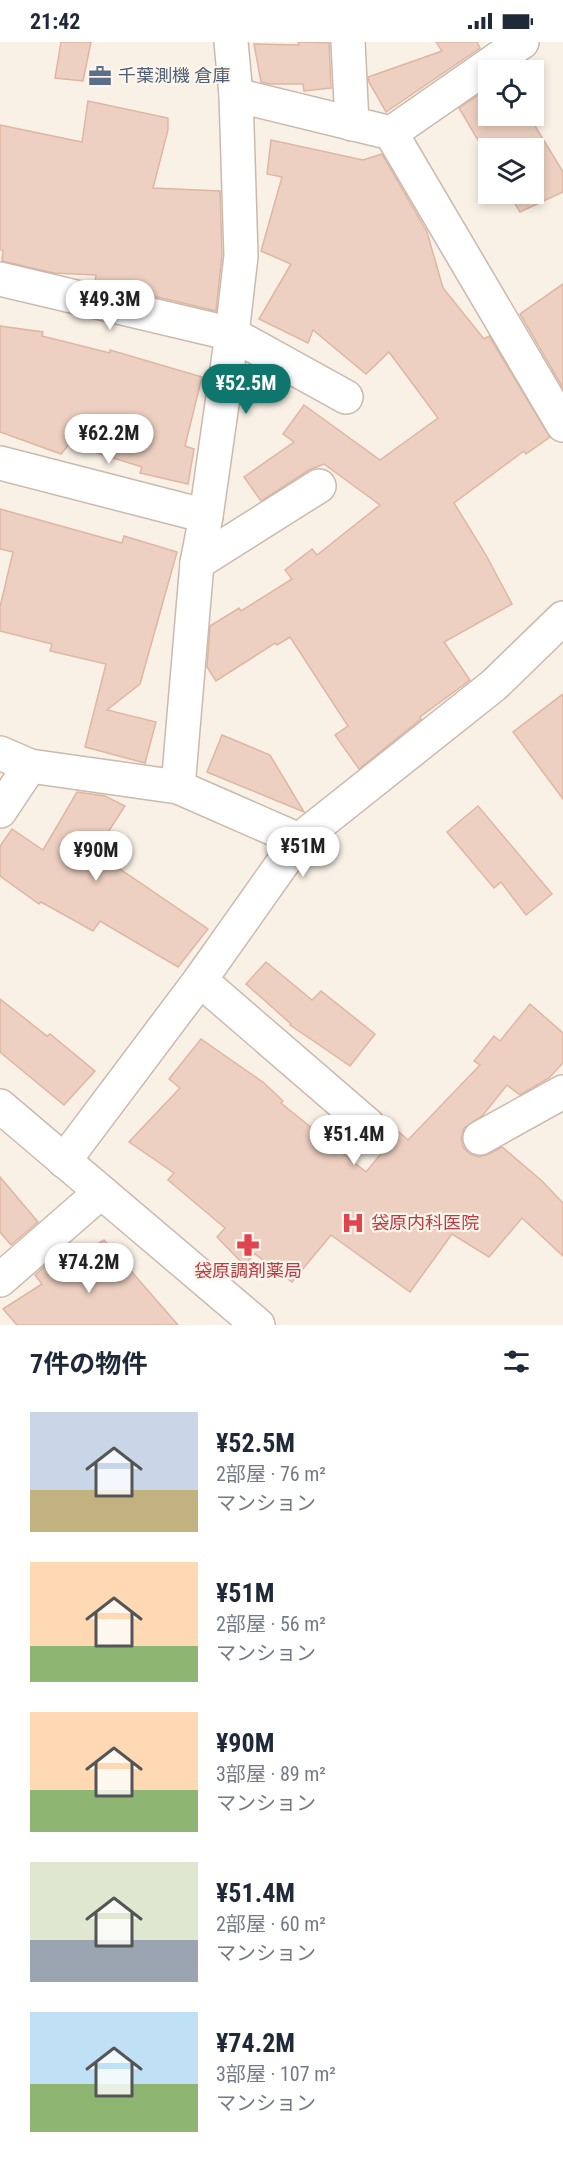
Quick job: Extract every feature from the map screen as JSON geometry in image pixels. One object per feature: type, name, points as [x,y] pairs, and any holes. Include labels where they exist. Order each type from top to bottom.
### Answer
[{"type":"street","points":[[178,787],[196,563],[206,516],[241,256],[236,95],[231,42]]},
{"type":"street","points":[[348,42],[352,124]]},
{"type":"street","points":[[391,133],[522,42]]},
{"type":"street","points":[[236,95],[391,133],[563,426]]},
{"type":"street","points":[[0,279],[232,334],[346,397]]},
{"type":"street","points":[[0,463],[206,516]]},
{"type":"street","points":[[196,563],[319,486]]},
{"type":"street","points":[[64,1161],[200,980],[299,840],[494,685],[563,618]]},
{"type":"street","points":[[0,753],[30,766],[178,787],[299,840]]},
{"type":"street","points":[[0,812],[30,766]]},
{"type":"street","points":[[200,980],[368,1125]]},
{"type":"street","points":[[480,1138],[563,1092]]},
{"type":"street","points":[[0,1106],[258,1325]]},
{"type":"street","points":[[0,1280],[101,1192]]},
{"type":"building","points":[[61,42],[91,42],[83,81],[55,78]]},
{"type":"building","points":[[298,42],[329,43],[331,88],[304,91],[303,84],[261,82],[254,44],[299,45]]},
{"type":"building","points":[[436,42],[477,42],[480,48],[386,112],[368,77],[442,51]]},
{"type":"building","points":[[478,95],[478,126],[535,126],[542,138],[478,138],[478,140],[459,108]]},
{"type":"building","points":[[88,101],[168,118],[168,130],[153,188],[220,191],[222,255],[216,311],[95,282],[96,275],[54,273],[2,261],[3,251],[0,249],[0,125],[82,142]]},
{"type":"building","points":[[271,140],[363,160],[382,154],[427,232],[443,288],[484,339],[489,336],[550,437],[526,454],[524,451],[454,503],[486,555],[512,604],[444,642],[470,680],[420,717],[421,719],[359,769],[335,735],[348,726],[290,637],[277,645],[275,643],[216,681],[207,667],[210,626],[239,608],[241,611],[292,579],[285,570],[312,549],[317,555],[380,505],[324,464],[309,470],[261,501],[244,477],[294,442],[283,434],[304,405],[380,460],[438,418],[389,352],[366,374],[313,330],[308,343],[259,319],[291,264],[261,251],[282,177],[267,174]]},
{"type":"building","points":[[544,141],[563,172],[563,192],[544,201]]},
{"type":"building","points":[[515,204],[537,204],[520,212]]},
{"type":"building","points":[[563,284],[563,388],[520,314]]},
{"type":"building","points":[[0,326],[43,332],[42,336],[110,353],[110,350],[202,377],[185,446],[194,449],[188,484],[140,473],[142,467],[69,444],[61,454],[0,432]]},
{"type":"building","points":[[0,509],[122,543],[124,536],[177,552],[140,684],[107,710],[156,722],[145,763],[85,747],[106,664],[50,651],[52,644],[0,631],[0,607],[13,552],[0,549]]},
{"type":"building","points":[[563,694],[563,799],[513,732]]},
{"type":"building","points":[[222,735],[270,755],[304,812],[207,772]]},
{"type":"building","points":[[77,792],[105,796],[125,806],[95,852],[208,929],[178,967],[100,921],[93,931],[41,902],[39,904],[0,876],[0,846],[12,829],[43,850]]},
{"type":"building","points":[[478,806],[552,894],[526,915],[501,882],[494,888],[447,832]]},
{"type":"building","points":[[266,962],[312,1000],[321,991],[375,1034],[350,1066],[290,1025],[246,984]]},
{"type":"building","points":[[0,999],[47,1036],[50,1034],[95,1071],[64,1105],[0,1052]]},
{"type":"building","points":[[530,1004],[563,1033],[563,1063],[549,1078],[520,1095],[507,1085],[483,1115],[464,1128],[461,1138],[463,1147],[470,1154],[479,1157],[502,1147],[542,1181],[563,1203],[563,1256],[522,1218],[489,1257],[452,1234],[410,1292],[331,1235],[292,1282],[255,1254],[244,1265],[217,1237],[225,1228],[168,1180],[174,1173],[129,1142],[180,1088],[169,1079],[201,1039],[264,1083],[283,1101],[281,1103],[366,1172],[399,1132],[408,1140],[480,1065],[474,1061],[494,1036],[500,1041]]},
{"type":"building","points":[[0,1177],[38,1222],[11,1245],[0,1232]]},
{"type":"building","points":[[104,1240],[178,1325],[17,1325],[3,1309],[42,1284],[35,1275],[62,1251],[70,1261]]},
{"type":"place","name":"千葉測機 倉庫","points":[[100,76]]},
{"type":"place","name":"袋原内科医院","points":[[353,1223]]},
{"type":"place","name":"袋原調剤薬局","points":[[248,1245]]}]
